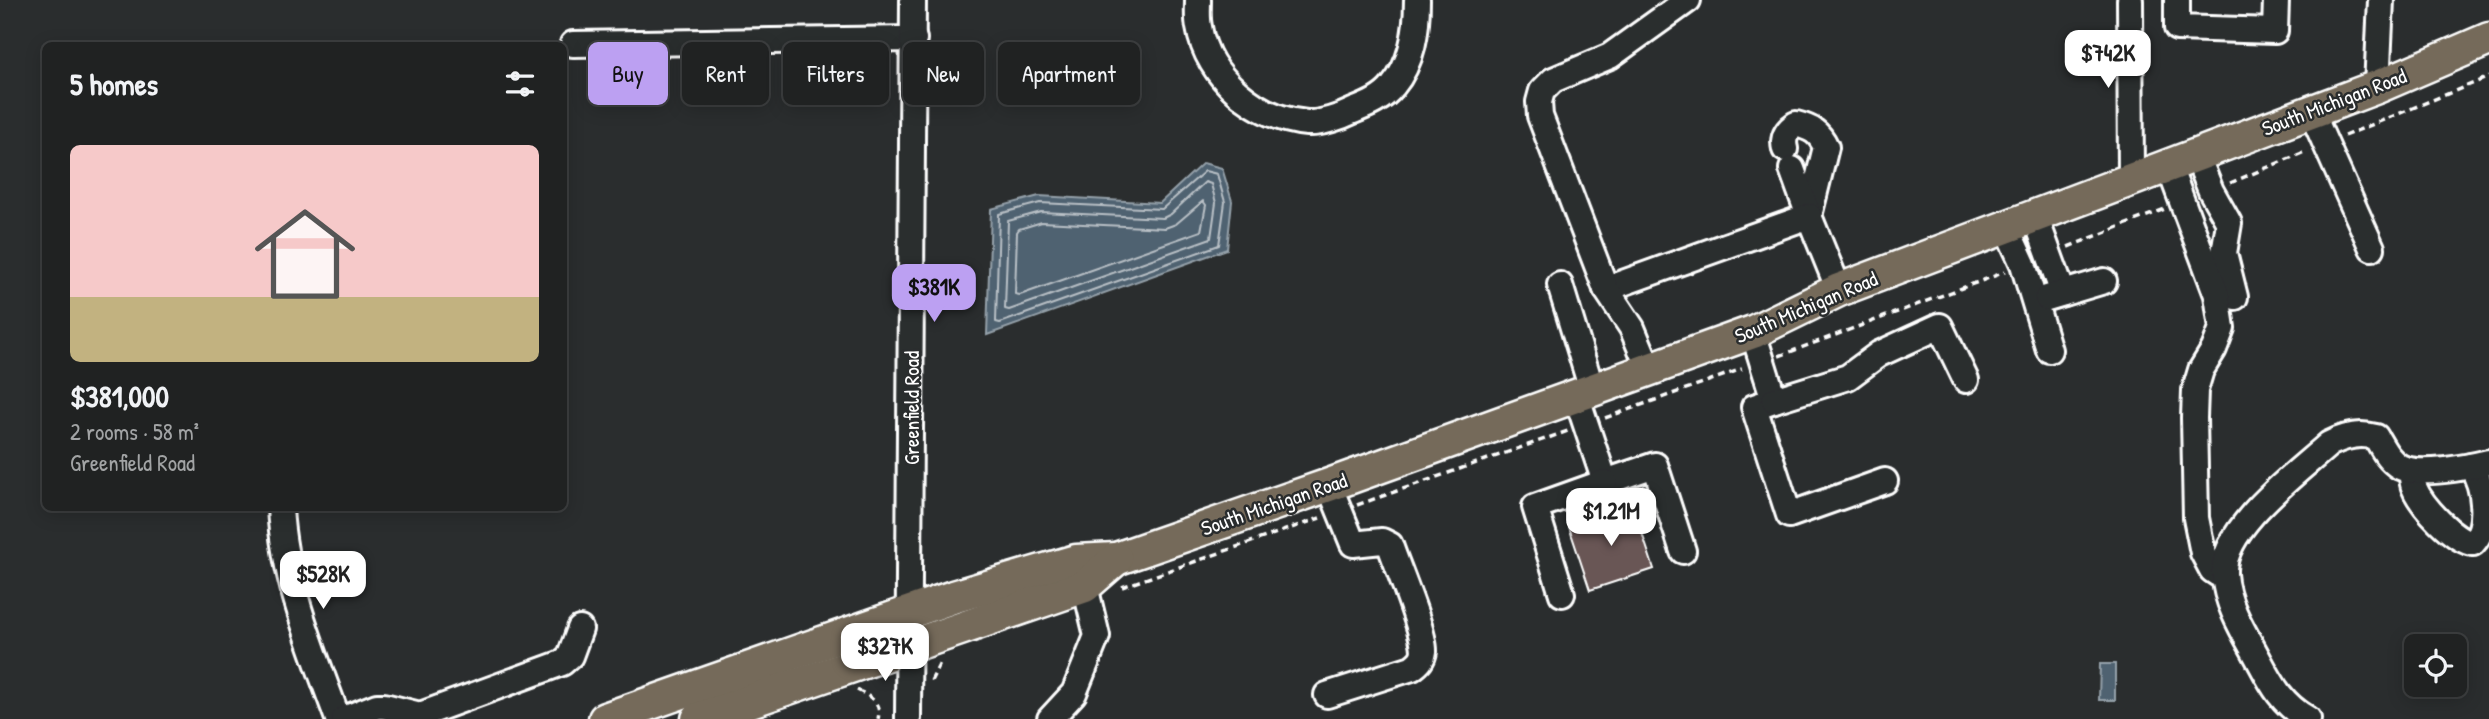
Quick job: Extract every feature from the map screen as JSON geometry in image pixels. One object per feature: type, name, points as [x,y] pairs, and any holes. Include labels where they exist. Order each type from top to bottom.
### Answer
[{"type":"main road","name":"South Michigan Road","points":[[606,719],[910,611],[1076,561],[1116,559],[1335,498],[1584,392],[1649,369],[1758,347],[1839,290],[2377,87],[2489,39]]},
{"type":"main road","points":[[2448,57],[2489,50]]},
{"type":"main road","name":"South Michigan Road","points":[[698,719],[909,647],[1086,593],[1116,559]]},
{"type":"street","name":"Greenfield Road","points":[[908,719],[914,0]]},
{"type":"street","points":[[1198,0],[1199,27],[1212,64],[1234,92],[1262,111],[1308,124],[1345,115],[1374,103],[1393,86],[1411,55],[1417,22],[1417,0]]},
{"type":"street","points":[[1649,369],[1632,328],[1606,289],[1540,116],[1539,102],[1542,91],[1553,80],[1611,56],[1688,0]]},
{"type":"street","points":[[2130,0],[2131,179]]},
{"type":"street","points":[[2177,0],[2177,28],[2275,31],[2276,0]]},
{"type":"street","points":[[2377,87],[2381,0]]},
{"type":"street","points":[[573,44],[914,39]]},
{"type":"street","points":[[2311,111],[2372,248]]},
{"type":"street","points":[[1809,216],[1826,146],[1819,133],[1796,124],[1787,131],[1783,142],[1809,216],[1839,290]]},
{"type":"street","points":[[2183,160],[2211,191],[2229,223],[2224,253],[2235,297]]},
{"type":"street","points":[[2183,160],[2182,202],[2217,295],[2222,328],[2214,349],[2201,370],[2195,390],[2196,518],[2203,553],[2212,570],[2224,573]]},
{"type":"street","points":[[1606,289],[1809,216]]},
{"type":"street","points":[[2021,221],[2048,255],[2063,293]]},
{"type":"street","points":[[2021,221],[2023,264],[2049,350]]},
{"type":"street","points":[[2036,302],[2104,281]]},
{"type":"street","points":[[1560,285],[1584,392],[1586,425],[1605,482]]},
{"type":"street","points":[[1885,481],[1789,515],[1754,407],[1848,377],[1879,354],[1940,326],[1966,380]]},
{"type":"street","points":[[1758,347],[1774,400]]},
{"type":"street","points":[[2308,719],[2292,710],[2281,699],[2228,600],[2224,573],[2230,547],[2254,511],[2329,444],[2342,437],[2368,435],[2376,437],[2388,457],[2400,467],[2411,471],[2480,464],[2488,519],[2485,532],[2473,543],[2464,542],[2454,535],[2421,500],[2413,485],[2411,471]]},
{"type":"street","points":[[1562,594],[1535,507],[1605,482],[1655,465],[1683,551]]},
{"type":"street","points":[[1327,695],[1412,668],[1420,662],[1424,653],[1422,637],[1390,545],[1382,541],[1353,544],[1335,498]]},
{"type":"street","points":[[280,511],[291,584],[338,719]]},
{"type":"street","points":[[1050,719],[1074,692],[1097,636],[1086,593]]},
{"type":"street","points":[[377,706],[420,715],[562,663],[570,656],[580,629]]},
{"type":"street","points":[[344,719],[406,694]]},
{"type":"path","points":[[2211,191],[2489,77]]},
{"type":"path","points":[[2048,255],[2182,202]]},
{"type":"path","points":[[1086,593],[1335,498],[1586,425],[1758,347],[2023,264]]},
{"type":"path","points":[[931,681],[944,657]]},
{"type":"water","points":[[1203,163],[1222,168],[1232,201],[1227,249],[987,335],[991,209],[1039,196],[1160,203]]},
{"type":"water","points":[[2100,664],[2115,664],[2115,700],[2099,700]]},
{"type":"building","points":[[1633,506],[1654,569],[1590,590],[1569,527]]}]
